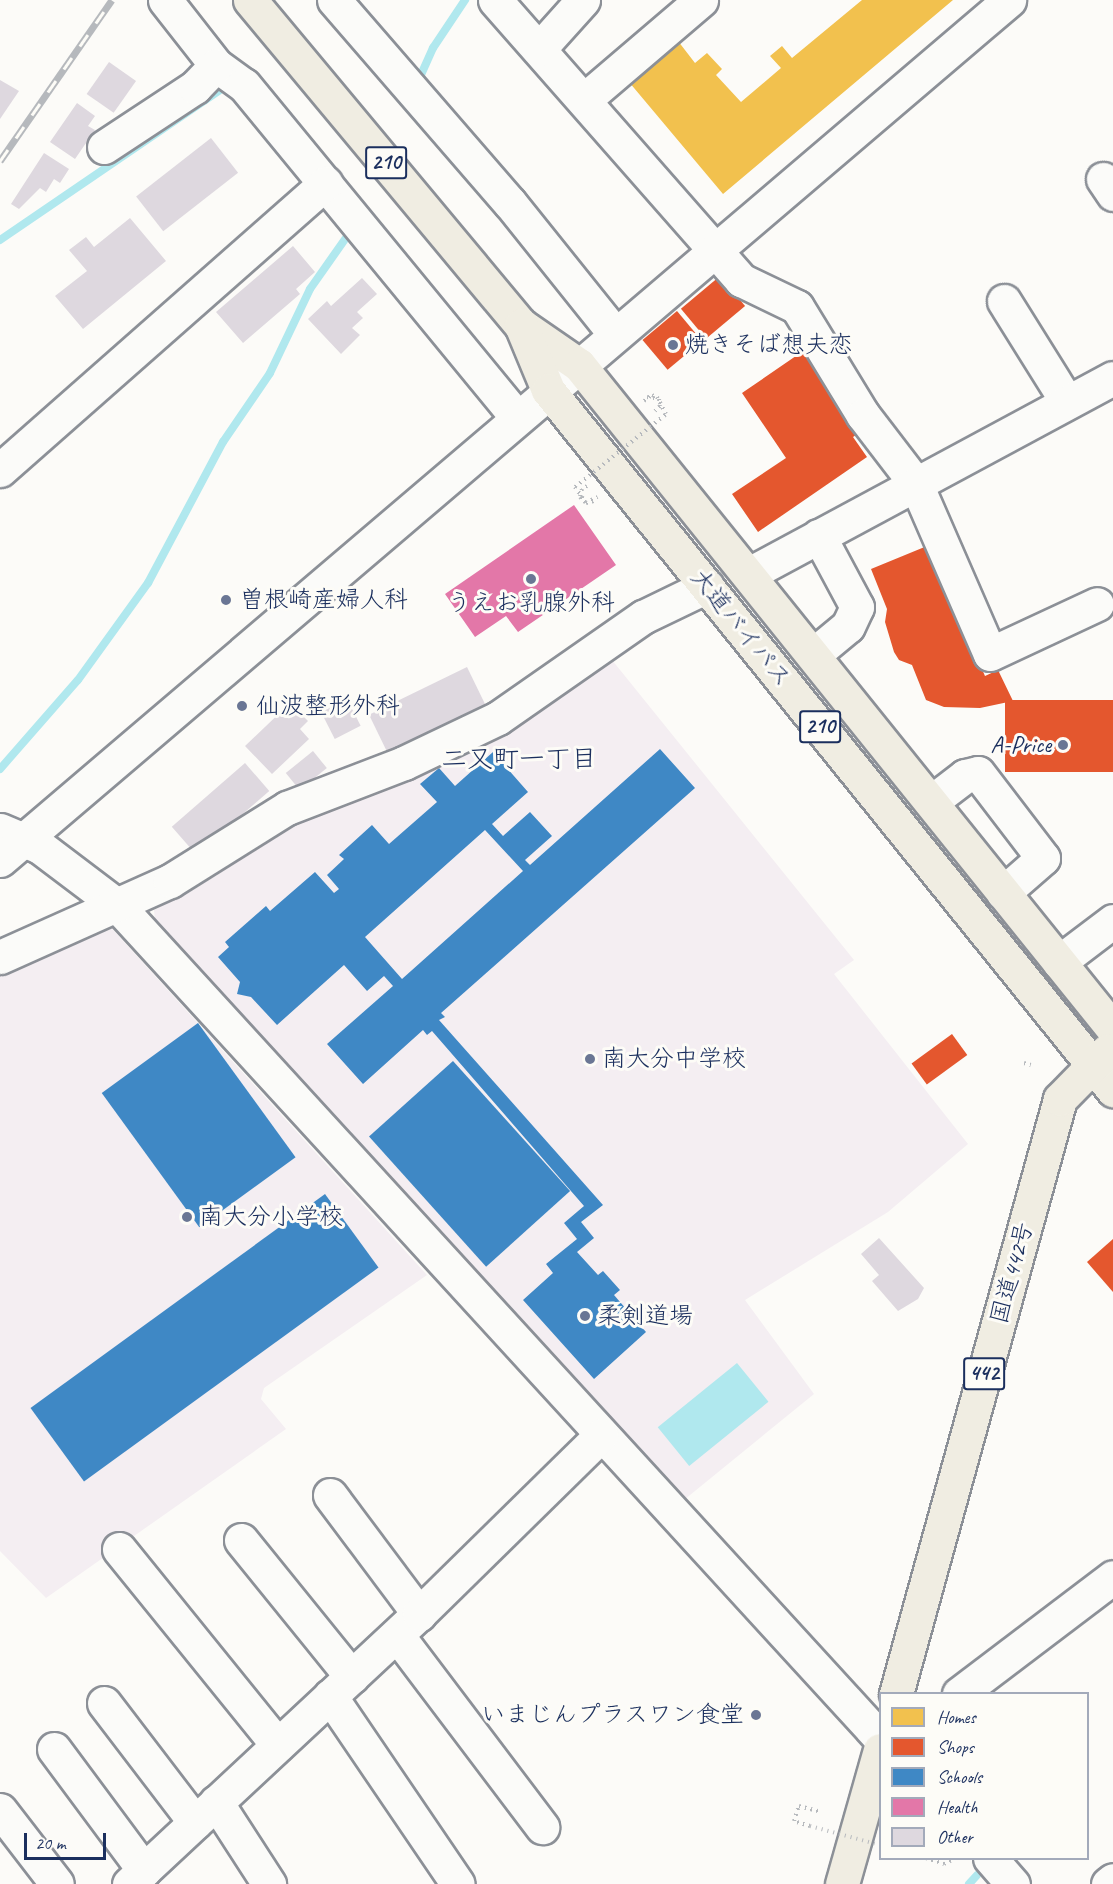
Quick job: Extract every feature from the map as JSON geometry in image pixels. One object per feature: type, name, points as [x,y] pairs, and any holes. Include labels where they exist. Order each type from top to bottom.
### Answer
[{"type":"highway","name":"大道バイパス","points":[[250,0],[521,325],[579,365],[1113,1029]]},
{"type":"highway","name":"大道バイパス","points":[[521,325],[548,390],[707,586],[1102,1055],[1113,1089]]},
{"type":"highway","name":"国道442号","points":[[897,1692],[1060,1099],[1102,1055]]},
{"type":"highway","points":[[842,1884],[879,1754]]},
{"type":"street","points":[[165,0],[216,65],[244,84],[517,417]]},
{"type":"street","points":[[334,0],[503,194],[615,334]]},
{"type":"street","points":[[495,0],[741,280],[797,307],[863,415],[916,484],[990,654],[1097,604]]},
{"type":"street","points":[[539,49],[583,0]]},
{"type":"street","points":[[584,100],[701,0]]},
{"type":"street","points":[[8,844],[579,365],[1009,0]]},
{"type":"street","points":[[104,147],[195,87],[216,65]]},
{"type":"street","points":[[0,470],[325,183]]},
{"type":"street","points":[[1004,301],[1068,402]]},
{"type":"street","points":[[822,542],[916,484],[1113,378]]},
{"type":"street","points":[[749,574],[822,542],[892,519]]},
{"type":"street","points":[[813,655],[848,626],[857,607],[822,542]]},
{"type":"street","points":[[0,957],[118,906],[196,867],[287,808],[404,763],[498,717],[643,617],[707,586]]},
{"type":"street","points":[[931,802],[965,776],[978,773],[1043,858],[1004,892]]},
{"type":"street","points":[[8,844],[40,846],[118,906],[879,1737]]},
{"type":"street","points":[[1059,962],[1113,921]]},
{"type":"street","points":[[54,1749],[137,1877],[408,1624],[601,1435]]},
{"type":"street","points":[[330,1495],[408,1624],[542,1827]]},
{"type":"street","points":[[241,1540],[341,1687],[458,1884]]},
{"type":"street","points":[[119,1549],[278,1745]]},
{"type":"street","points":[[962,1692],[1113,1577]]},
{"type":"street","points":[[104,1702],[269,1884]]},
{"type":"street","points":[[0,1810],[57,1884]]},
{"type":"street","points":[[992,1860],[1013,1884]]},
{"type":"street","points":[[1108,1884],[1113,1880]]},
{"type":"path","points":[[594,488],[592,503],[584,502],[575,487],[666,414],[661,404],[652,395],[645,399],[645,407]]},
{"type":"path","points":[[654,412],[661,404]]},
{"type":"path","points":[[580,494],[586,487]]},
{"type":"path","points":[[1024,1063],[1031,1065]]},
{"type":"path","points":[[821,1812],[799,1806],[794,1821],[879,1845]]},
{"type":"path","points":[[932,1860],[944,1864],[952,1860]]},
{"type":"shaded area","name":"南大分中学校","points":[[608,655],[854,960],[834,974],[968,1144],[888,1212],[745,1300],[814,1394],[679,1504],[155,921],[154,910],[216,876],[296,819]]},
{"type":"shaded area","name":"南大分小学校","points":[[106,922],[427,1275],[264,1388],[261,1399],[286,1429],[46,1598],[0,1551],[0,962],[66,933],[73,946]]},
{"type":"water","points":[[737,1363],[768,1402],[689,1466],[658,1427]]},
{"type":"building: Homes","points":[[862,0],[953,0],[723,194],[629,82],[678,41],[695,63],[707,53],[722,69],[716,75],[741,102],[781,68],[770,56],[782,46],[792,58]]},
{"type":"building: Shops","points":[[720,276],[745,306],[706,339],[681,309]]},
{"type":"building: Shops","points":[[677,311],[702,341],[668,370],[643,340]]},
{"type":"building: Shops","points":[[809,347],[865,429],[853,437],[867,457],[758,532],[732,494],[786,458],[742,393]]},
{"type":"building: Shops","points":[[927,546],[985,676],[998,670],[1013,701],[980,708],[944,707],[926,700],[912,665],[899,660],[894,652],[885,622],[887,609],[871,569]]},
{"type":"building: Shops","name":"A-Price","points":[[1005,700],[1113,700],[1113,772],[1005,772]]},
{"type":"building: Shops","points":[[952,1034],[967,1055],[927,1084],[912,1063]]},
{"type":"building: Shops","points":[[1113,1239],[1113,1292],[1087,1262]]},
{"type":"building: Schools","points":[[660,749],[695,788],[441,1013],[445,1017],[439,1020],[603,1205],[581,1222],[594,1238],[577,1252],[598,1275],[603,1271],[620,1290],[614,1295],[646,1332],[594,1379],[523,1300],[553,1273],[546,1264],[577,1239],[564,1223],[584,1206],[432,1031],[427,1035],[423,1030],[363,1084],[327,1044],[393,986],[384,976],[367,991],[344,965],[277,1025],[251,997],[237,994],[240,982],[218,957],[229,947],[225,942],[266,906],[270,911],[315,872],[334,893],[339,889],[327,875],[344,859],[339,855],[372,825],[389,844],[437,802],[420,784],[439,768],[455,786],[493,752],[528,792],[492,824],[503,836],[530,812],[552,836],[525,860],[530,865]],"holes":[[[485,830],[523,871],[402,979],[365,937]]]},
{"type":"building: Schools","points":[[198,1023],[296,1157],[199,1227],[102,1093]]},
{"type":"building: Schools","points":[[453,1061],[570,1191],[486,1267],[369,1137]]},
{"type":"building: Schools","points":[[325,1194],[378,1268],[84,1482],[31,1408]]},
{"type":"building: Health","name":"うえお乳腺外科","points":[[574,505],[616,565],[518,632],[506,616],[475,637],[445,594]]},
{"type":"building: Other","points":[[109,62],[136,81],[114,113],[87,94]]},
{"type":"building: Other","points":[[0,80],[19,91],[0,119]]},
{"type":"building: Other","points":[[77,103],[95,116],[88,126],[95,130],[75,159],[50,142]]},
{"type":"building: Other","points":[[211,138],[238,173],[163,231],[136,196]]},
{"type":"building: Other","points":[[44,153],[69,169],[60,183],[54,179],[46,192],[40,188],[19,209],[11,204]]},
{"type":"building: Other","points":[[130,218],[166,261],[83,329],[55,296],[87,271],[69,250],[86,237],[94,247]]},
{"type":"building: Other","points":[[293,246],[315,272],[296,289],[300,294],[243,343],[216,312]]},
{"type":"building: Other","points":[[362,278],[377,294],[357,312],[363,318],[352,328],[360,335],[341,354],[308,319],[327,301],[331,306]]},
{"type":"building: Other","points":[[467,667],[486,706],[388,753],[369,715]]},
{"type":"building: Other","points":[[347,699],[361,726],[335,739],[321,712]]},
{"type":"building: Other","points":[[290,703],[308,721],[300,729],[309,739],[272,774],[245,746]]},
{"type":"building: Other","points":[[313,751],[327,768],[300,790],[286,773]]},
{"type":"building: Other","points":[[245,763],[269,791],[196,855],[172,827]]},
{"type":"building: Other","points":[[879,1238],[924,1288],[918,1299],[898,1311],[872,1281],[879,1275],[861,1254]]},
{"type":"waterway","points":[[420,77],[433,48],[465,0]]},
{"type":"waterway","points":[[0,240],[220,90]]},
{"type":"waterway","points":[[0,769],[78,680],[148,583],[223,442],[270,373],[310,289],[350,232]]},
{"type":"waterway","points":[[969,1884],[977,1875]]},
{"type":"railway","points":[[0,161],[112,0]]},
{"type":"place","name":"焼きそば想夫恋","points":[[673,345]]},
{"type":"place","name":"うえお乳腺外科","points":[[531,579]]},
{"type":"place","name":"曽根崎産婦人科","points":[[226,600]]},
{"type":"place","name":"仙波整形外科","points":[[242,706]]},
{"type":"place","name":"A-Price","points":[[1063,745]]},
{"type":"place","name":"南大分中学校","points":[[590,1059]]},
{"type":"place","name":"南大分小学校","points":[[187,1217]]},
{"type":"place","name":"柔剣道場","points":[[585,1316]]},
{"type":"place","name":"いまじんプラスワン食堂","points":[[756,1715]]},
{"type":"district","name":"二又町一丁目","points":[[519,759]]}]
